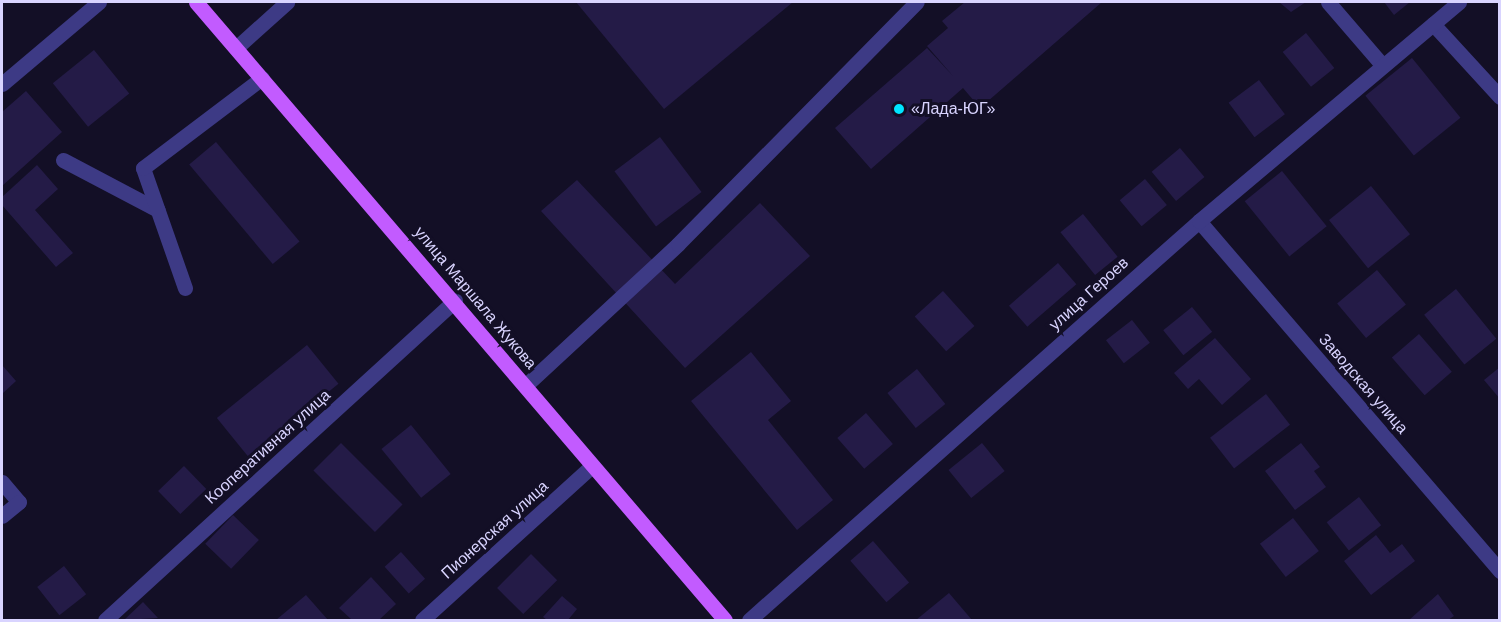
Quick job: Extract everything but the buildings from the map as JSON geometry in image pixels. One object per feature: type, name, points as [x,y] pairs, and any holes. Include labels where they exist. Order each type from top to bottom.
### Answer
[{"type":"main road","name":"улица Маршала Жукова","points":[[196,2],[455,300],[592,466],[725,621]]},
{"type":"street","points":[[2,84],[99,2]]},
{"type":"street","points":[[236,48],[287,2]]},
{"type":"street","points":[[526,385],[678,244],[917,2]]},
{"type":"street","points":[[1328,2],[1383,66]]},
{"type":"street","name":"улица Героев","points":[[749,621],[1199,221],[1459,2]]},
{"type":"street","points":[[1433,24],[1500,98]]},
{"type":"street","points":[[185,288],[143,168],[262,78]]},
{"type":"street","points":[[63,160],[158,210]]},
{"type":"street","name":"Заводская улица","points":[[1199,221],[1500,571]]},
{"type":"street","name":"Кооперативная улица","points":[[105,621],[455,300]]},
{"type":"street","name":"Пионерская улица","points":[[422,621],[592,466]]},
{"type":"street","points":[[2,482],[18,502],[2,516]]},
{"type":"place","name":"«Лада-ЮГ»","points":[[899,109]]}]
